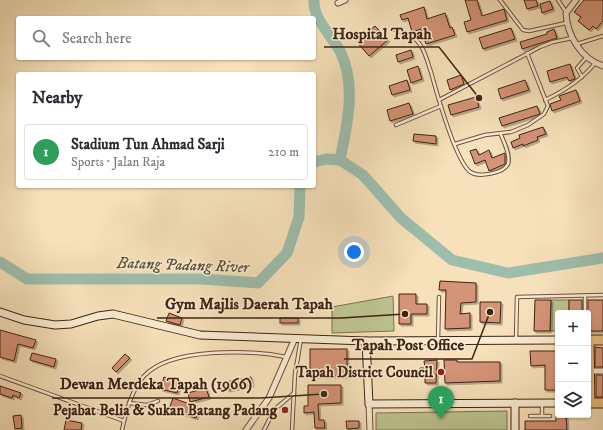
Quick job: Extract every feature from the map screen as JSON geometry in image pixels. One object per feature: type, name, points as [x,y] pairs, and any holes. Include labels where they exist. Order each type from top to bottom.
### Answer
[{"type":"highway","points":[[591,340],[603,340]]},
{"type":"highway","points":[[591,403],[603,404]]},
{"type":"main road","points":[[0,312],[24,320],[55,325],[71,324],[98,316],[113,314],[200,335],[366,341],[555,340]]},
{"type":"main road","points":[[366,341],[369,404],[555,403]]},
{"type":"main road","points":[[515,403],[516,430]]},
{"type":"street","points":[[338,3],[345,0]]},
{"type":"street","points":[[576,0],[566,12],[566,23],[572,38],[586,58],[603,66]]},
{"type":"street","points":[[246,430],[269,398],[287,357],[298,339]]},
{"type":"street","points":[[591,371],[603,372]]},
{"type":"street","points":[[369,404],[370,430]]},
{"type":"lane","points":[[500,0],[523,30],[529,31],[566,23]]},
{"type":"lane","points":[[558,0],[566,12]]},
{"type":"lane","points":[[393,29],[410,36],[419,43],[426,58],[455,144],[462,161],[470,172],[479,174],[494,172],[505,167],[508,163],[508,153],[501,135]]},
{"type":"lane","points":[[577,44],[603,36]]},
{"type":"lane","points":[[439,100],[527,53],[553,42],[572,38]]},
{"type":"lane","points":[[455,144],[485,135],[501,135],[511,132],[536,121],[547,110],[545,100],[527,53]]},
{"type":"lane","points":[[582,77],[577,68],[586,58]]},
{"type":"lane","points":[[545,100],[582,77],[595,63]]},
{"type":"lane","points":[[396,125],[441,106]]},
{"type":"lane","points":[[516,340],[517,297],[585,297],[603,295]]},
{"type":"lane","points":[[438,340],[439,297]]},
{"type":"lane","points":[[585,297],[585,310]]},
{"type":"lane","points":[[292,430],[298,339]]},
{"type":"lane","points":[[122,430],[129,403],[137,386],[145,375],[158,367],[184,357],[208,354],[254,352],[287,357]]},
{"type":"lane","points":[[0,376],[124,421]]},
{"type":"lane","points":[[264,430],[274,410],[294,393]]},
{"type":"lane","points":[[129,403],[147,405],[158,401]]},
{"type":"lane","points":[[542,403],[542,416]]},
{"type":"lane","points":[[530,416],[550,416]]},
{"type":"green space","points":[[393,296],[394,331],[332,333],[332,307]]},
{"type":"green space","points":[[551,300],[569,300],[569,310],[555,310],[555,331],[550,331]]},
{"type":"green space","points":[[507,411],[507,430],[376,430],[376,413]]},
{"type":"building","points":[[465,0],[477,0],[482,16],[504,9],[507,20],[467,32],[464,22],[471,20]]},
{"type":"building","points":[[524,0],[536,0],[538,6],[527,9]]},
{"type":"building","points":[[584,0],[603,0],[603,21],[596,29],[593,26],[589,30],[578,21],[581,17],[574,12]]},
{"type":"building","points":[[550,1],[553,9],[542,13],[540,4]]},
{"type":"building","points":[[424,7],[427,19],[445,13],[450,28],[452,27],[455,35],[426,44],[421,29],[412,32],[408,18],[402,20],[400,15]]},
{"type":"building","points":[[375,26],[388,40],[369,56],[357,42]]},
{"type":"building","points":[[511,28],[515,39],[483,49],[479,38]]},
{"type":"building","points":[[554,29],[557,38],[522,49],[520,42],[547,34],[547,32]]},
{"type":"building","points":[[411,50],[413,57],[398,62],[396,55]]},
{"type":"building","points":[[570,64],[575,79],[569,81],[567,77],[550,82],[547,71]]},
{"type":"building","points":[[418,66],[422,79],[411,83],[407,70]]},
{"type":"building","points":[[461,75],[464,84],[450,90],[447,80]]},
{"type":"building","points":[[407,80],[410,90],[392,95],[389,86]]},
{"type":"building","points":[[525,80],[529,90],[501,99],[498,89]]},
{"type":"building","points":[[576,90],[580,101],[552,111],[550,104],[561,100],[559,96]]},
{"type":"building","points":[[476,97],[479,107],[451,115],[448,105]]},
{"type":"building","points":[[409,103],[413,114],[390,121],[387,110]]},
{"type":"building","points":[[537,106],[540,114],[502,126],[499,118]]},
{"type":"building","points":[[543,127],[546,134],[537,137],[538,140],[513,148],[511,142],[520,138],[519,135]]},
{"type":"building","points":[[414,134],[436,136],[436,144],[413,141]]},
{"type":"building","points":[[476,149],[479,155],[489,150],[492,158],[505,153],[505,164],[489,171],[485,160],[475,164],[470,151]]},
{"type":"building","points":[[440,281],[476,283],[476,302],[461,303],[460,314],[470,313],[470,328],[445,329],[446,290],[439,290]]},
{"type":"building","points":[[399,294],[416,294],[416,304],[427,304],[427,314],[411,314],[411,324],[399,324]]},
{"type":"building","points":[[535,300],[551,300],[550,331],[534,331]]},
{"type":"building","points":[[569,300],[582,300],[582,310],[569,310]]},
{"type":"building","points":[[588,300],[603,300],[603,331],[591,331],[591,310],[588,310]]},
{"type":"building","points":[[480,302],[501,302],[500,323],[480,322]]},
{"type":"building","points":[[169,313],[182,318],[180,325],[166,321]]},
{"type":"building","points":[[280,318],[298,318],[298,323],[280,323]]},
{"type":"building","points":[[0,330],[36,340],[33,348],[18,344],[14,361],[0,357]]},
{"type":"building","points":[[595,347],[603,348],[603,367],[595,367]]},
{"type":"building","points":[[310,349],[347,349],[347,376],[310,376]]},
{"type":"building","points":[[530,351],[555,351],[555,390],[545,390],[545,365],[531,366]]},
{"type":"building","points":[[32,353],[56,359],[54,367],[30,360]]},
{"type":"building","points":[[125,354],[130,358],[116,372],[112,368]]},
{"type":"building","points":[[437,360],[436,383],[425,383],[425,375],[420,375],[420,368],[425,368],[424,361]]},
{"type":"building","points":[[444,360],[457,360],[457,362],[500,362],[500,381],[445,383]]},
{"type":"building","points":[[596,375],[603,375],[603,397],[596,397]]},
{"type":"building","points":[[164,377],[181,382],[177,393],[160,389]]},
{"type":"building","points":[[251,377],[252,385],[227,390],[226,382]]},
{"type":"building","points":[[308,385],[341,385],[341,403],[318,404],[319,420],[324,420],[325,428],[315,428],[314,412],[304,413],[304,406],[308,406]]},
{"type":"building","points":[[0,386],[21,393],[19,398],[13,395],[12,398],[0,394]]},
{"type":"building","points":[[206,388],[209,397],[190,402],[188,393]]},
{"type":"building","points":[[173,398],[200,408],[196,418],[169,409]]},
{"type":"building","points":[[21,415],[22,428],[15,429],[13,416]]},
{"type":"building","points":[[556,418],[566,418],[567,430],[525,430],[525,421],[556,421]]},
{"type":"building","points":[[66,420],[82,423],[81,430],[64,430]]},
{"type":"building","points":[[346,421],[359,421],[359,428],[347,429]]},
{"type":"waterway","points":[[314,0],[316,14],[323,27],[340,51],[348,77],[348,119],[340,160]]},
{"type":"waterway","name":"Batang Padang River","points":[[316,162],[326,159],[340,160],[363,175],[401,218],[452,260],[508,273],[603,258]]},
{"type":"waterway","name":"Batang Padang River","points":[[0,262],[27,279],[202,279],[258,283],[287,253],[299,217],[300,188]]},
{"type":"place","name":"Hospital Tapah","points":[[479,98]]},
{"type":"place","name":"Tapah Post Office","points":[[490,312]]},
{"type":"place","name":"Gym Majlis Daerah Tapah","points":[[405,314]]},
{"type":"place","name":"Tapah District Council","points":[[441,372]]},
{"type":"place","name":"Dewan Merdeka Tapah (1966)","points":[[324,394]]},
{"type":"place","name":"Pejabat Belia & Sukan Batang Padang","points":[[285,410]]},
{"type":"place","name":"Stadium Tun Ahmad Sarji","points":[[441,419]]}]
